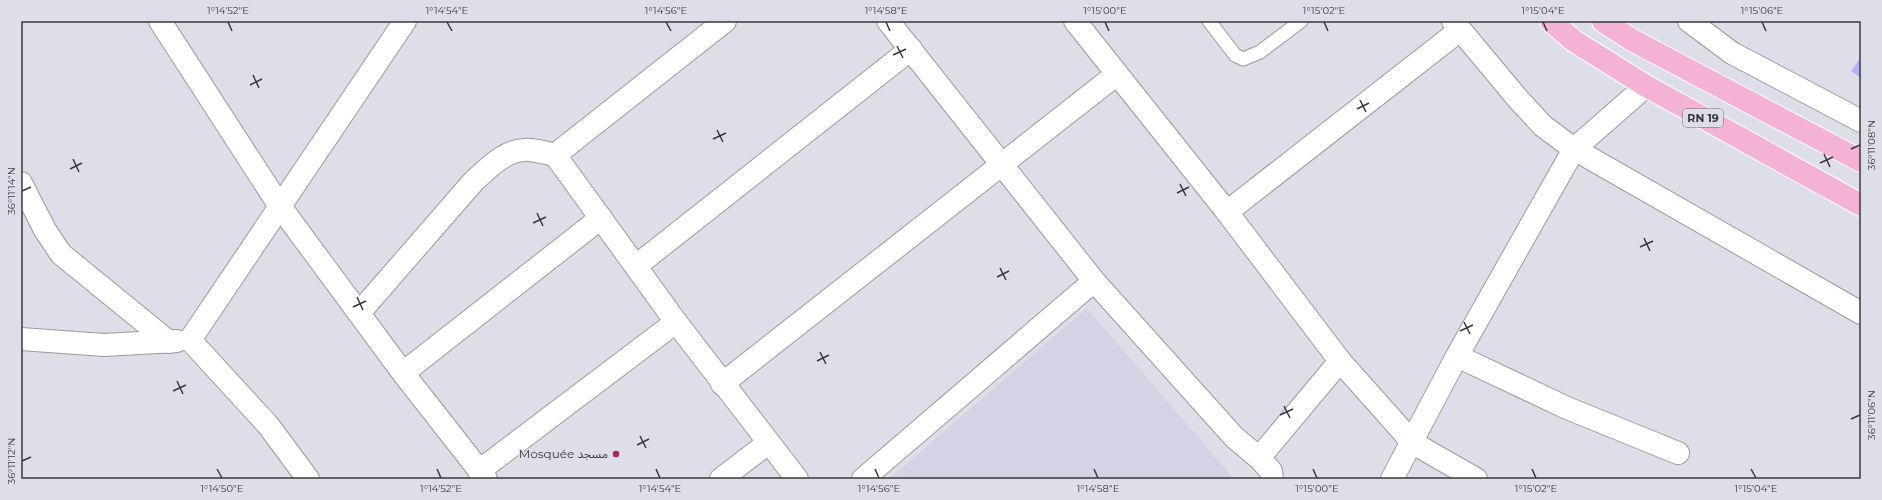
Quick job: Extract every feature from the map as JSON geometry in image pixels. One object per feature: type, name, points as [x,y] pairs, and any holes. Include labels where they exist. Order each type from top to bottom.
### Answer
[{"type":"highway","name":"RN 19","points":[[1551,21],[1574,41],[1646,86],[1861,205]]},
{"type":"highway","points":[[1602,21],[1632,40],[1726,88],[1861,161]]},
{"type":"street","points":[[160,21],[279,205],[403,373],[483,475],[676,322]]},
{"type":"street","points":[[190,340],[279,205],[404,21]]},
{"type":"street","points":[[556,155],[725,21]]},
{"type":"street","points":[[888,21],[1094,281],[1234,437],[1259,458],[1271,471],[1272,479]]},
{"type":"street","points":[[1075,21],[1227,212],[1340,361],[1413,442],[1476,479]]},
{"type":"street","points":[[1689,21],[1732,53],[1861,121]]},
{"type":"street","points":[[1227,212],[1456,25],[1518,100],[1543,126],[1574,149],[1861,313]]},
{"type":"street","points":[[636,266],[911,49]]},
{"type":"street","points":[[722,384],[1117,74]]},
{"type":"street","points":[[1392,479],[1413,442],[1457,356],[1574,149],[1646,86]]},
{"type":"street","points":[[359,313],[474,182],[491,165],[517,150],[530,150],[556,155],[722,384],[797,479]]},
{"type":"street","points":[[21,183],[45,230],[61,254],[169,342]]},
{"type":"street","points":[[403,373],[601,218]]},
{"type":"street","points":[[863,479],[1094,281]]},
{"type":"street","points":[[21,339],[104,346],[190,340]]},
{"type":"street","points":[[190,340],[268,425],[308,479]]},
{"type":"street","points":[[1457,356],[1567,408],[1678,453]]},
{"type":"street","points":[[1259,458],[1340,361]]},
{"type":"street","points":[[721,479],[768,443]]},
{"type":"lane","points":[[1209,21],[1235,55],[1242,59],[1260,52],[1301,21]]},
{"type":"shaded area","points":[[1087,308],[1234,479],[889,479]]},
{"type":"building","points":[[1861,57],[1861,78],[1851,71]]},
{"type":"place","name":"Mosquée مسجد","points":[[616,454]]}]
